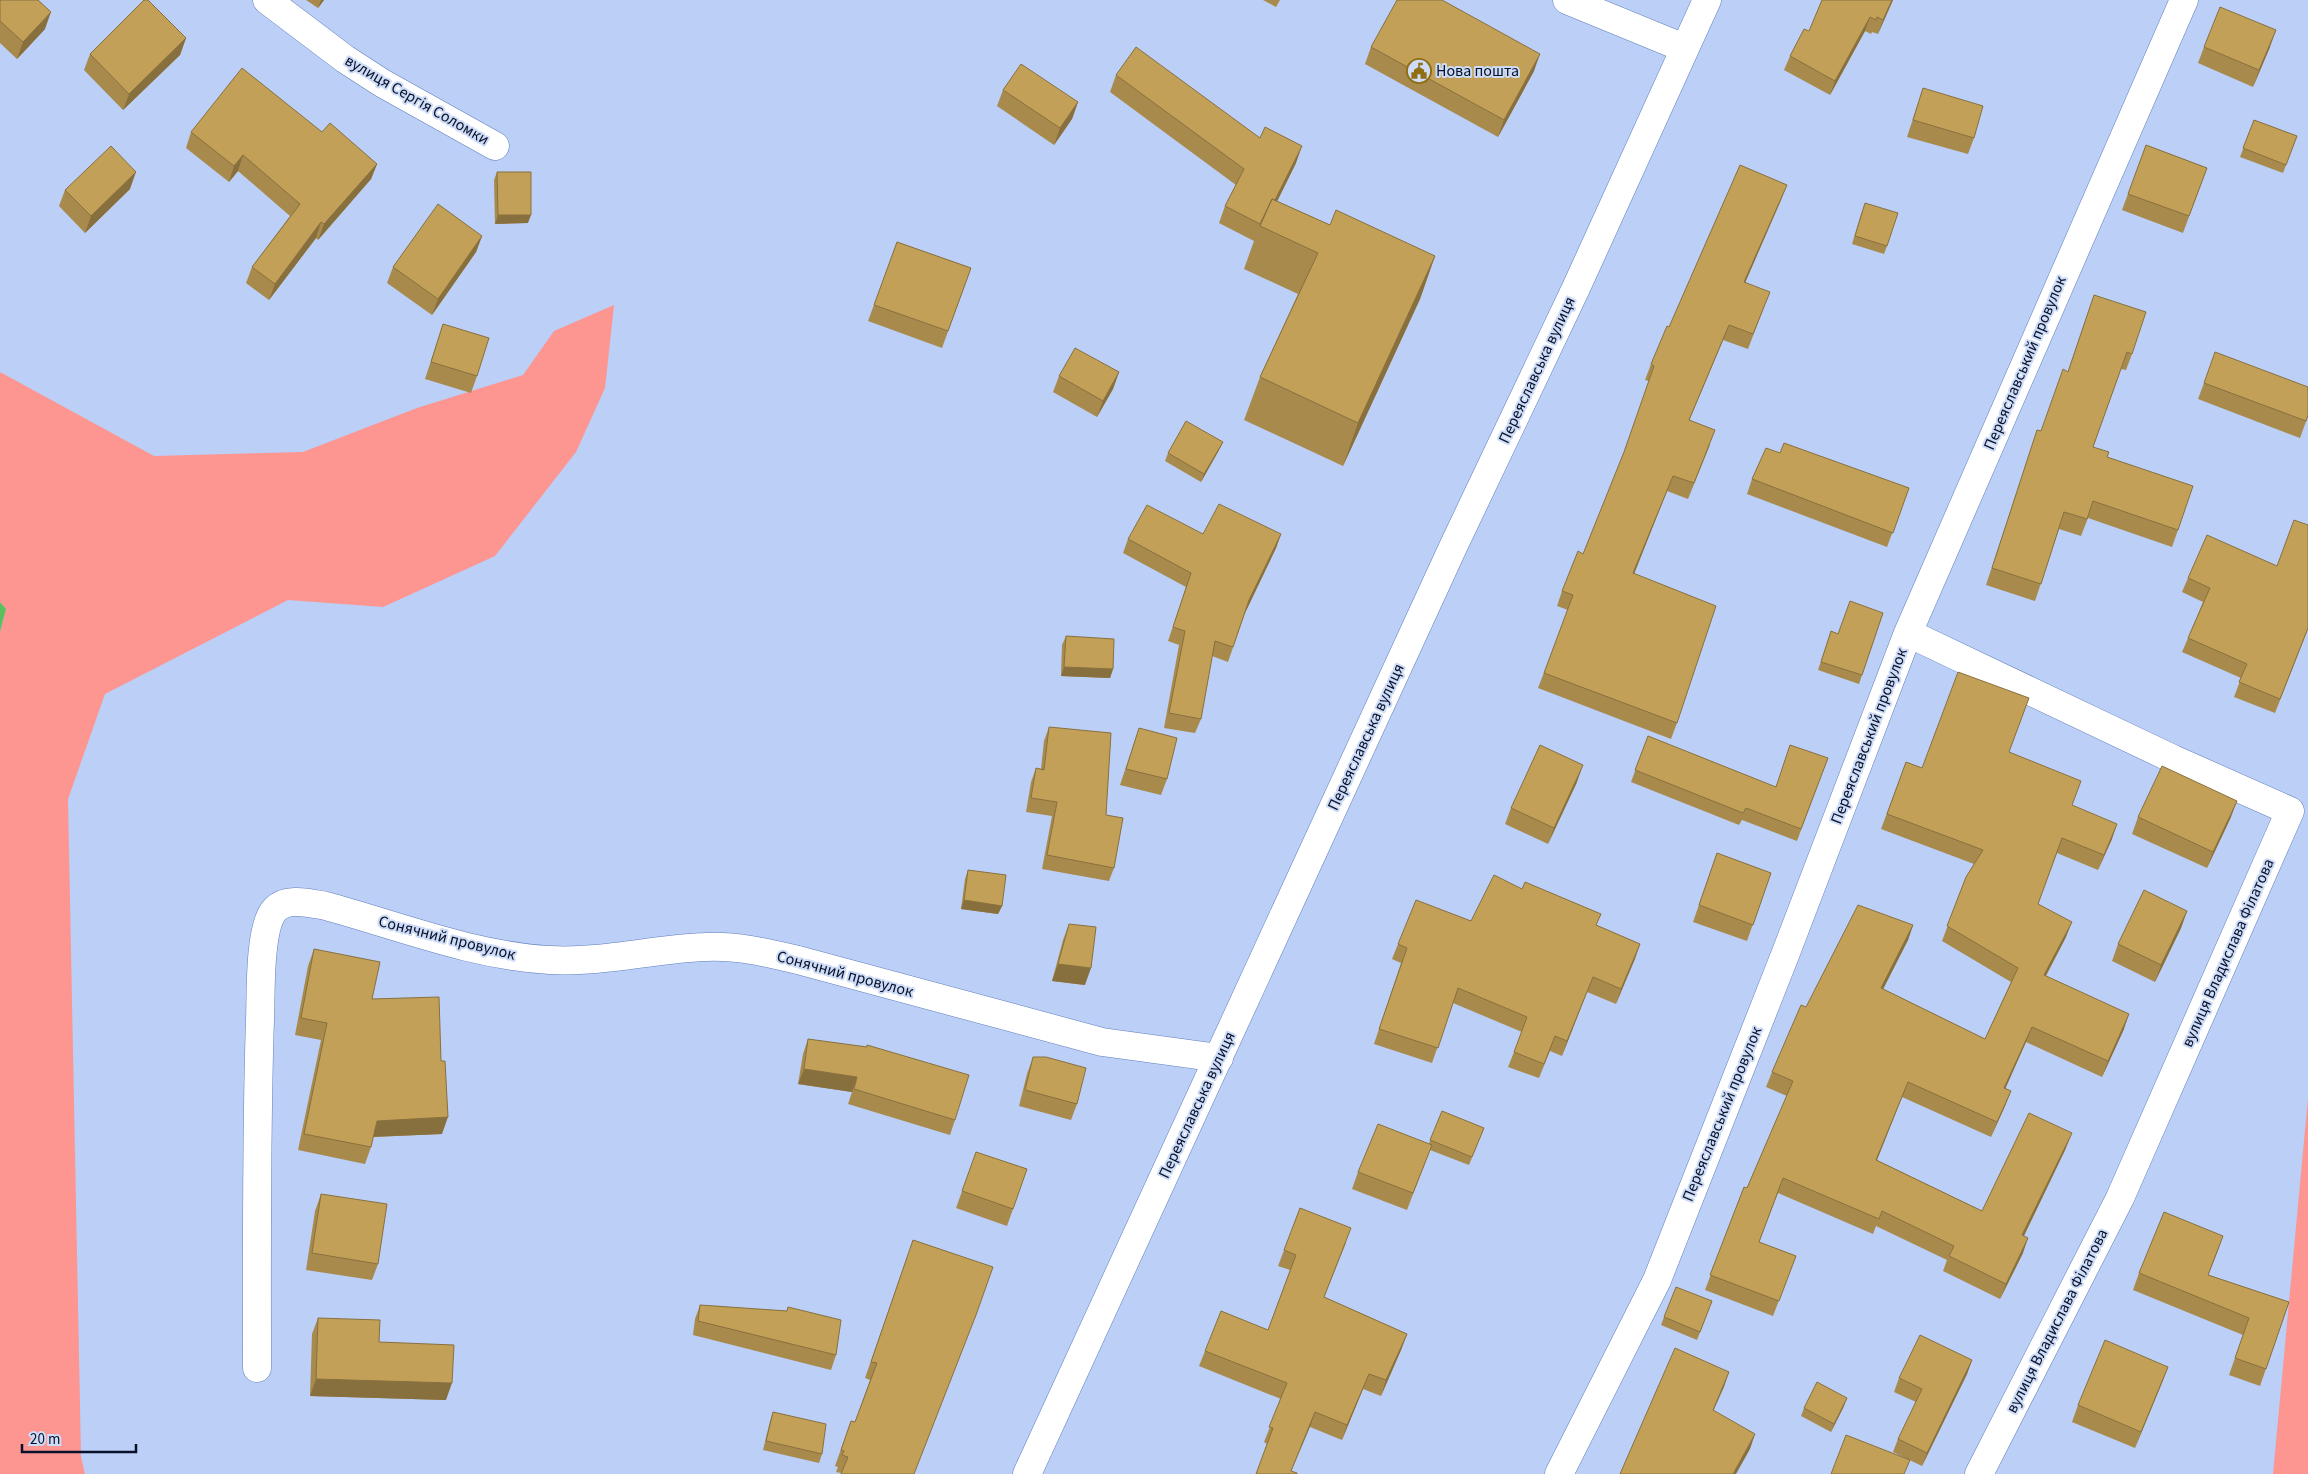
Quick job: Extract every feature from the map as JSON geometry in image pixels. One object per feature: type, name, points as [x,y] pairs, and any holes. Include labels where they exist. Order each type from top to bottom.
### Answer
[{"type":"street","name":"вулиця Сергія Соломки","points":[[266,0],[345,60],[495,146]]},
{"type":"street","points":[[1567,0],[1684,48]]},
{"type":"street","name":"Переяславська вулиця","points":[[1027,1474],[1453,547],[1576,288],[1707,0]]},
{"type":"street","name":"Переяславський провулок","points":[[1559,1474],[1657,1280],[1786,955],[1908,632],[2184,0]]},
{"type":"street","name":"вулиця Владислава Філатова","points":[[1908,632],[2173,759],[2290,811],[2120,1198],[1979,1474]]},
{"type":"street","name":"Сонячний провулок","points":[[257,1368],[258,1144],[262,983],[267,926],[274,911],[284,904],[305,902],[326,906],[484,950],[519,957],[572,960],[705,947],[752,951],[798,960],[1102,1042],[1219,1058]]},
{"type":"shaded area","points":[[614,305],[605,388],[576,452],[495,556],[383,607],[288,600],[105,694],[68,799],[81,1457],[85,1474],[0,1474],[0,632],[6,609],[0,602],[0,372],[154,456],[303,452],[417,408],[523,375],[554,331]]},
{"type":"shaded area","points":[[0,602],[6,609],[0,632]]},
{"type":"shaded area","points":[[2308,1098],[2308,1474],[2273,1474]]},
{"type":"building","points":[[0,0],[38,0],[51,12],[23,42],[0,21]]},
{"type":"building","points":[[144,0],[148,0],[186,38],[129,94],[90,54]]},
{"type":"building","points":[[1397,0],[1442,0],[1540,54],[1504,120],[1371,47]]},
{"type":"building","points":[[1822,0],[1892,0],[1883,20],[1877,17],[1876,20],[1870,17],[1835,81],[1790,56],[1804,29],[1809,31]]},
{"type":"building","points":[[2220,7],[2276,30],[2259,70],[2204,47]]},
{"type":"building","points":[[1136,47],[1260,138],[1265,127],[1302,146],[1275,200],[1272,199],[1260,224],[1225,206],[1244,169],[1116,75]]},
{"type":"building","points":[[1021,64],[1078,102],[1060,128],[1003,90]]},
{"type":"building","points":[[242,68],[322,132],[330,123],[377,164],[324,224],[321,222],[275,284],[252,267],[300,204],[243,155],[234,166],[191,132]]},
{"type":"building","points":[[1923,88],[1983,106],[1974,138],[1913,120]]},
{"type":"building","points":[[2254,120],[2297,136],[2286,165],[2243,148]]},
{"type":"building","points":[[2146,145],[2207,168],[2189,216],[2128,194]]},
{"type":"building","points":[[111,146],[136,172],[91,216],[65,190]]},
{"type":"building","points":[[1740,165],[1787,185],[1744,282],[1770,292],[1753,334],[1729,325],[1689,420],[1715,430],[1694,483],[1673,476],[1633,573],[1716,606],[1677,723],[1544,673],[1573,595],[1562,591],[1578,551],[1583,554],[1624,452],[1654,366],[1651,364]]},
{"type":"building","points":[[497,172],[531,172],[531,215],[498,215]]},
{"type":"building","points":[[1272,199],[1330,225],[1336,210],[1435,256],[1358,423],[1260,377],[1318,253],[1260,226]]},
{"type":"building","points":[[1865,203],[1898,213],[1887,246],[1855,236]]},
{"type":"building","points":[[438,204],[482,236],[438,299],[393,267]]},
{"type":"building","points":[[897,242],[971,268],[948,331],[874,305]]},
{"type":"building","points":[[2094,295],[2146,312],[2132,354],[2127,352],[2093,447],[2109,452],[2107,457],[2193,486],[2178,530],[2093,501],[2087,519],[2064,512],[2041,584],[1992,568],[2037,430],[2041,431],[2063,369],[2068,372]]},
{"type":"building","points":[[443,324],[489,338],[477,376],[431,362]]},
{"type":"building","points":[[1075,348],[1119,372],[1103,401],[1059,376]]},
{"type":"building","points":[[2215,352],[2308,387],[2308,415],[2306,421],[2204,383]]},
{"type":"building","points":[[1186,421],[1223,442],[1204,474],[1168,453]]},
{"type":"building","points":[[1784,443],[1909,488],[1893,533],[1752,479],[1766,448],[1780,453]]},
{"type":"building","points":[[1219,504],[1281,534],[1249,600],[1233,647],[1215,641],[1201,719],[1169,713],[1185,631],[1173,627],[1191,573],[1128,539],[1147,505],[1203,534]]},
{"type":"building","points":[[2294,520],[2308,525],[2308,628],[2280,699],[2239,682],[2247,664],[2188,638],[2210,588],[2188,578],[2207,535],[2277,566]]},
{"type":"building","points":[[1850,601],[1883,613],[1862,675],[1821,662],[1831,631],[1838,634]]},
{"type":"building","points":[[1066,636],[1114,639],[1113,669],[1064,667]]},
{"type":"building","points":[[1958,672],[2029,698],[2009,752],[2081,781],[2072,805],[2117,824],[2104,855],[2062,838],[2038,904],[2072,922],[2044,975],[2129,1014],[2108,1061],[2032,1027],[2004,1088],[2011,1091],[1997,1122],[1908,1082],[1876,1160],[1982,1211],[2029,1113],[2072,1133],[2022,1235],[2028,1238],[2006,1284],[1949,1256],[1954,1246],[1882,1211],[1879,1219],[1783,1178],[1759,1242],[1796,1256],[1779,1301],[1710,1275],[1744,1187],[1747,1188],[1793,1081],[1772,1072],[1801,1005],[1806,1007],[1858,905],[1913,925],[1881,988],[1985,1039],[2018,968],[1947,926],[1966,877],[1983,850],[1887,814],[1906,762],[1922,768]]},
{"type":"building","points":[[1049,727],[1111,733],[1106,815],[1123,818],[1114,868],[1047,855],[1057,802],[1031,798],[1036,768],[1044,770]]},
{"type":"building","points":[[1139,728],[1177,738],[1167,779],[1126,769]]},
{"type":"building","points":[[1648,736],[1776,787],[1790,745],[1828,758],[1801,829],[1746,808],[1743,813],[1635,770]]},
{"type":"building","points":[[1540,745],[1583,765],[1554,828],[1511,808]]},
{"type":"building","points":[[2162,766],[2237,801],[2213,852],[2138,817]]},
{"type":"building","points":[[1717,853],[1771,873],[1753,925],[1699,905]]},
{"type":"building","points":[[968,870],[1006,875],[1002,906],[964,900]]},
{"type":"building","points":[[1494,875],[1522,889],[1525,882],[1601,914],[1596,925],[1640,944],[1621,989],[1593,977],[1567,1041],[1555,1036],[1544,1064],[1514,1052],[1527,1017],[1458,988],[1438,1048],[1379,1029],[1407,948],[1398,944],[1416,900],[1471,921]]},
{"type":"building","points":[[2144,890],[2187,911],[2161,965],[2118,944]]},
{"type":"building","points":[[1069,924],[1096,927],[1091,968],[1058,964]]},
{"type":"building","points":[[314,949],[380,962],[372,999],[439,997],[441,1061],[445,1061],[448,1117],[377,1121],[371,1147],[304,1134],[327,1023],[301,1018]]},
{"type":"building","points":[[808,1039],[867,1047],[867,1045],[969,1075],[955,1120],[854,1089],[857,1077],[804,1069]]},
{"type":"building","points":[[1033,1057],[1046,1057],[1086,1068],[1077,1104],[1025,1090]]},
{"type":"building","points":[[1442,1111],[1484,1128],[1472,1157],[1430,1140]]},
{"type":"building","points":[[1378,1124],[1432,1145],[1413,1193],[1358,1172]]},
{"type":"building","points":[[976,1152],[1027,1169],[1013,1209],[962,1191]]},
{"type":"building","points":[[321,1194],[387,1204],[378,1264],[312,1253]]},
{"type":"building","points":[[1300,1208],[1351,1228],[1324,1297],[1407,1334],[1386,1380],[1369,1374],[1347,1425],[1315,1412],[1291,1471],[1297,1474],[1256,1474],[1273,1428],[1269,1427],[1287,1383],[1205,1351],[1221,1311],[1268,1330],[1296,1255],[1284,1250]]},
{"type":"building","points":[[2164,1212],[2223,1236],[2208,1275],[2289,1302],[2266,1369],[2235,1358],[2249,1318],[2139,1273]]},
{"type":"building","points":[[913,1240],[993,1267],[914,1474],[841,1474],[848,1457],[842,1455],[844,1451],[841,1450],[851,1421],[855,1422],[877,1363],[871,1362]]},
{"type":"building","points":[[1676,1287],[1712,1301],[1700,1332],[1664,1317]]},
{"type":"building","points":[[700,1305],[787,1311],[788,1307],[841,1320],[836,1355],[698,1321]]},
{"type":"building","points":[[318,1318],[380,1320],[379,1342],[454,1345],[452,1383],[316,1379]]},
{"type":"building","points":[[1920,1335],[1972,1360],[1927,1453],[1898,1439],[1922,1389],[1899,1378]]},
{"type":"building","points":[[2105,1340],[2168,1367],[2141,1432],[2078,1405]]},
{"type":"building","points":[[1675,1348],[1729,1372],[1713,1410],[1755,1434],[1733,1474],[1620,1474]]},
{"type":"building","points":[[1817,1382],[1847,1398],[1834,1424],[1804,1408]]},
{"type":"building","points":[[773,1412],[826,1424],[822,1454],[766,1441]]},
{"type":"building","points":[[1846,1435],[1910,1460],[1904,1474],[1831,1474]]},
{"type":"place","name":"Нова пошта","points":[[1419,71]]}]
